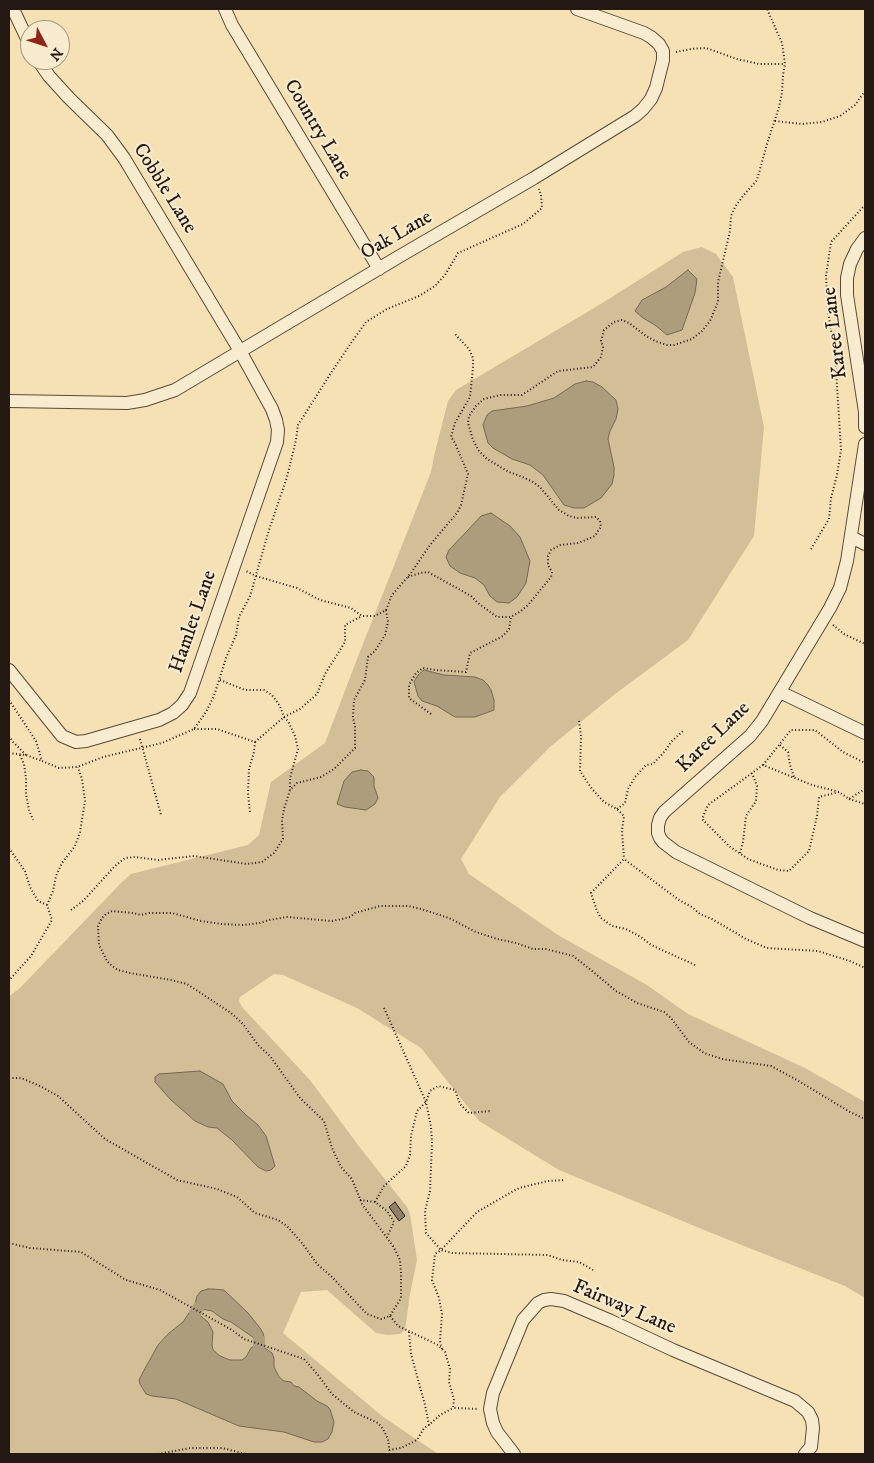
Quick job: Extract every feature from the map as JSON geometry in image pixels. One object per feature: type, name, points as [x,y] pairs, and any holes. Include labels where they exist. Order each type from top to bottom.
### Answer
[{"type":"street","points":[[13,9],[20,24]]},
{"type":"street","name":"Country Lane","points":[[225,9],[232,25],[379,268]]},
{"type":"street","points":[[577,9],[644,33],[659,44],[663,51]]},
{"type":"street","name":"Oak Lane","points":[[9,401],[127,403],[145,400],[175,390],[534,178],[634,116],[651,99],[656,88],[663,60],[663,51]]},
{"type":"street","name":"Cobble Lane","points":[[45,70],[68,98],[107,135],[124,158],[240,352]]},
{"type":"street","name":"Karee Lane","points":[[865,238],[856,249],[850,264],[847,278],[847,295],[865,412],[865,427]]},
{"type":"street","name":"Hamlet Lane","points":[[9,670],[62,736],[76,742],[86,742],[160,720],[173,713],[182,705],[190,693],[277,442],[278,430],[272,410],[240,352]]},
{"type":"street","name":"Karee Lane","points":[[865,444],[851,537],[840,588],[825,618],[762,721],[750,736],[664,812],[658,825],[658,833],[663,842],[687,857],[810,918],[865,941]]},
{"type":"street","points":[[851,537],[865,544]]},
{"type":"street","points":[[780,692],[865,733]]},
{"type":"street","name":"Fairway Lane","points":[[514,1454],[497,1432],[491,1417],[492,1393],[523,1320],[544,1300],[564,1301],[673,1350],[795,1401],[808,1412],[812,1420],[811,1447],[805,1454]]},
{"type":"path","points":[[408,577],[428,572],[471,596],[497,617],[511,617],[528,605],[551,578],[552,572],[548,565],[548,556],[551,550],[560,545],[578,543],[594,536],[600,527],[600,521],[596,517],[577,518],[568,516],[559,510],[540,487],[533,482],[508,472],[487,459],[474,440],[468,423],[469,416],[484,399],[500,395],[522,395],[558,371],[593,366],[601,356],[603,347],[601,341],[604,330],[614,322],[622,320],[630,322],[655,342],[667,345],[674,345],[692,339],[702,331],[710,320],[718,302],[718,282],[730,231],[731,216],[735,207],[757,180],[782,93],[785,64],[782,43],[767,9]]},
{"type":"path","points":[[663,51],[671,54],[691,48],[706,48],[737,59],[760,64],[785,64]]},
{"type":"path","points":[[775,121],[802,124],[822,122],[840,116],[855,105],[865,91]]},
{"type":"path","points":[[194,729],[206,712],[220,680],[226,658],[236,636],[239,617],[250,596],[287,476],[298,425],[366,322],[386,309],[419,296],[435,286],[445,275],[458,253],[523,224],[542,208],[541,195],[534,178]]},
{"type":"path","points":[[811,549],[829,519],[831,498],[841,450],[835,353],[828,312],[826,276],[831,242],[865,205]]},
{"type":"path","points":[[290,790],[296,783],[321,777],[334,769],[354,748],[354,700],[365,680],[368,657],[375,651],[385,635],[388,622],[386,610],[392,595],[408,577],[442,529],[462,505],[468,474],[451,437],[455,422],[470,397],[473,358],[469,349],[454,333]]},
{"type":"path","points":[[234,566],[256,576],[297,588],[320,600],[351,608],[362,616]]},
{"type":"path","points":[[250,814],[248,793],[249,769],[256,742],[284,717],[300,709],[317,694],[325,674],[344,642],[346,625],[362,616],[375,616],[386,610]]},
{"type":"path","points":[[431,714],[409,698],[409,685],[416,673],[423,668],[466,672],[470,653],[503,636],[509,628],[511,617]]},
{"type":"path","points":[[825,618],[844,634],[865,644]]},
{"type":"path","points":[[71,910],[83,901],[125,858],[135,857],[158,860],[194,856],[247,864],[262,862],[274,854],[283,839],[282,820],[298,749],[292,728],[272,695],[264,690],[245,690],[220,680]]},
{"type":"path","points":[[9,700],[36,741],[42,761]]},
{"type":"path","points":[[579,721],[581,736],[580,771],[592,789],[604,802],[617,809],[624,816],[622,830],[624,859],[591,893],[596,911],[601,918],[612,926],[626,929],[651,945],[695,965]]},
{"type":"path","points":[[137,727],[160,815]]},
{"type":"path","points":[[9,753],[26,755],[59,768],[78,767],[104,757],[162,743],[194,729],[217,729],[256,742]]},
{"type":"path","points":[[617,809],[625,802],[628,789],[646,765],[653,764],[684,730]]},
{"type":"path","points":[[839,792],[818,797],[817,816],[809,851],[789,872],[748,859],[729,846],[702,819],[708,805],[764,765],[791,730],[815,730],[843,752],[865,763]]},
{"type":"path","points":[[9,736],[26,755]]},
{"type":"path","points":[[780,745],[788,752],[794,777]]},
{"type":"path","points":[[20,755],[24,764],[26,794],[33,820]]},
{"type":"path","points":[[764,765],[812,785],[839,792],[849,799],[865,804]]},
{"type":"path","points":[[9,978],[31,956],[52,920],[48,905],[54,892],[56,876],[62,863],[75,846],[80,832],[85,801],[78,767]]},
{"type":"path","points":[[740,853],[746,816],[756,801],[757,786],[752,773]]},
{"type":"path","points":[[849,799],[865,789]]},
{"type":"path","points":[[9,848],[26,871],[30,887],[38,901],[48,905]]},
{"type":"path","points":[[624,859],[700,914],[712,918],[746,939],[767,948],[818,951],[865,968]]},
{"type":"path","points":[[9,1078],[21,1078],[58,1096],[105,1139],[177,1180],[217,1189],[237,1197],[255,1213],[278,1220],[287,1226],[317,1264],[367,1314],[381,1319],[390,1316],[401,1298],[402,1273],[400,1260],[393,1246],[360,1200],[352,1179],[341,1167],[332,1148],[324,1121],[294,1092],[270,1056],[258,1046],[243,1024],[231,1013],[187,984],[118,970],[107,961],[100,945],[98,930],[102,918],[106,914],[112,911],[133,912],[141,915],[149,913],[172,914],[221,924],[243,926],[287,917],[342,919],[380,906],[408,906],[421,909],[449,918],[476,932],[497,939],[533,949],[573,956],[616,991],[637,1003],[664,1012],[671,1018],[689,1042],[704,1053],[771,1066],[865,1119]]},
{"type":"path","points":[[384,1008],[426,1102],[432,1142],[430,1191],[425,1211],[426,1233],[441,1250],[452,1253],[548,1255],[562,1260],[580,1262],[593,1270]]},
{"type":"path","points":[[374,1202],[384,1186],[406,1166],[410,1155],[411,1136],[417,1111],[426,1102],[430,1090],[438,1086],[455,1090],[460,1104],[469,1113],[490,1110]]},
{"type":"path","points":[[442,1349],[440,1341],[442,1314],[439,1298],[432,1280],[435,1254],[477,1212],[503,1197],[519,1188],[548,1181],[565,1180]]},
{"type":"path","points":[[360,1200],[374,1202],[387,1211],[394,1222],[387,1238]]},
{"type":"path","points":[[9,1243],[30,1248],[80,1252],[126,1280],[160,1290],[232,1330],[244,1339],[304,1359],[332,1394],[354,1412],[378,1423],[388,1439],[390,1454]]},
{"type":"path","points":[[390,1316],[398,1326],[438,1345],[445,1352],[450,1369],[449,1382],[454,1399],[453,1408]]},
{"type":"path","points":[[410,1332],[411,1354],[430,1425]]},
{"type":"path","points":[[389,1450],[401,1448],[417,1440],[424,1428],[440,1415],[453,1408],[474,1410],[490,1408]]},
{"type":"path","points":[[158,1454],[191,1448],[222,1448],[246,1454]]},
{"type":"shaded area","points":[[702,247],[716,254],[733,277],[764,427],[754,536],[688,640],[615,694],[550,747],[500,797],[461,859],[469,874],[558,935],[647,985],[688,1014],[805,1068],[865,1102],[865,1298],[845,1286],[559,1170],[479,1121],[421,1048],[357,1008],[283,975],[274,974],[240,997],[239,1001],[242,1007],[310,1080],[407,1207],[410,1214],[417,1260],[405,1330],[400,1334],[376,1333],[327,1290],[301,1292],[283,1333],[382,1416],[438,1454],[9,1454],[9,996],[19,989],[131,874],[248,845],[259,835],[271,782],[325,743],[431,472],[448,401],[456,390],[604,302],[683,252]]},
{"type":"shaded area","points":[[688,270],[697,279],[695,293],[682,330],[667,335],[635,311],[642,300],[666,287]]},
{"type":"shaded area","points":[[586,381],[593,382],[602,387],[616,400],[618,409],[616,419],[608,439],[614,475],[612,484],[601,498],[584,508],[574,508],[564,505],[543,475],[530,465],[512,459],[493,448],[488,443],[483,425],[487,415],[492,411],[527,406],[554,398],[575,384]]},
{"type":"shaded area","points":[[491,513],[510,526],[520,537],[530,561],[526,583],[517,597],[509,603],[497,602],[490,596],[484,585],[475,578],[460,573],[450,566],[446,557],[449,550],[481,516]]},
{"type":"shaded area","points":[[424,670],[444,675],[475,677],[483,680],[491,690],[494,710],[475,717],[455,717],[437,706],[422,701],[418,696],[414,682]]},
{"type":"shaded area","points":[[368,771],[374,777],[374,786],[378,798],[375,804],[366,810],[337,804],[344,781],[352,772]]},
{"type":"shaded area","points":[[200,1071],[223,1084],[232,1101],[258,1125],[266,1136],[275,1166],[271,1170],[266,1171],[258,1167],[232,1140],[217,1128],[208,1127],[195,1121],[171,1100],[155,1082],[155,1077],[159,1074]]},
{"type":"shaded area","points":[[208,1289],[224,1290],[248,1313],[260,1328],[264,1337],[263,1341],[257,1340],[231,1322],[195,1304],[197,1296],[201,1291]]},
{"type":"shaded area","points":[[191,1310],[208,1322],[213,1332],[213,1350],[220,1356],[230,1360],[242,1360],[254,1346],[265,1348],[272,1353],[274,1367],[279,1377],[299,1387],[330,1409],[334,1422],[328,1439],[322,1442],[314,1442],[284,1432],[239,1426],[176,1399],[146,1394],[139,1380],[142,1374],[158,1345],[183,1322]]},
{"type":"building","points":[[395,1202],[405,1216],[399,1221],[389,1207]]},
{"type":"waterway","points":[[195,1313],[199,1307]]},
{"type":"waterway","points":[[259,1340],[259,1347]]}]
